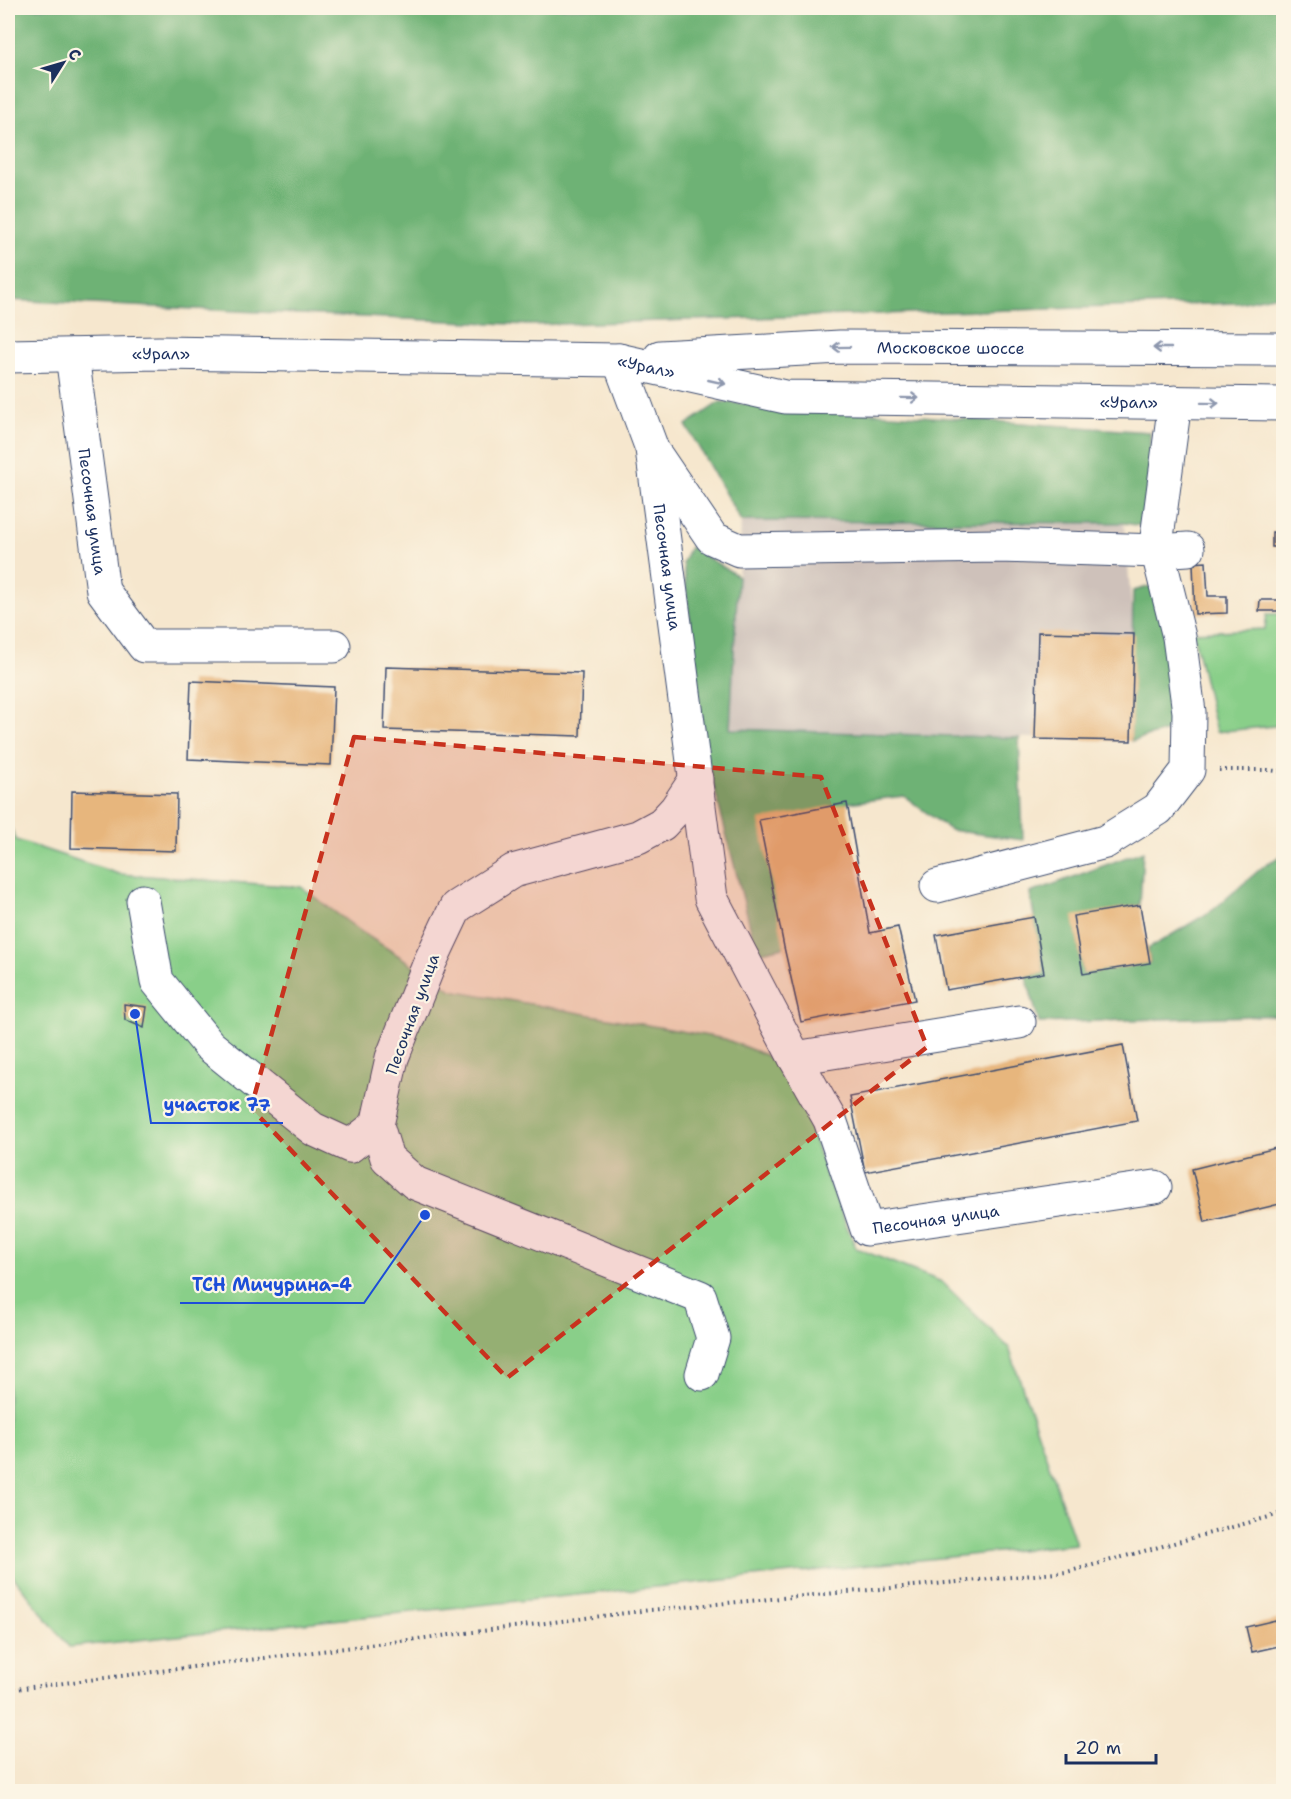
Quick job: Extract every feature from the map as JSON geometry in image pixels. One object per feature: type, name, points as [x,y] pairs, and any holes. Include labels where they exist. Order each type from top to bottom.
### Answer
[{"type":"main road","name":"Московское шоссе","points":[[619,360],[840,347],[1284,349]]},
{"type":"main road","name":"«Урал»","points":[[8,356],[159,353],[619,360],[785,397],[1284,404]]},
{"type":"main road","name":"Песочная улица","points":[[72,355],[103,591],[144,646],[334,646]]},
{"type":"main road","name":"Песочная улица","points":[[619,360],[652,449],[711,898],[830,1120],[867,1229],[1155,1187]]},
{"type":"main road","points":[[1173,550],[1156,545],[1175,402]]},
{"type":"main road","points":[[652,449],[712,538],[739,550],[998,546],[1173,550]]},
{"type":"main road","points":[[937,886],[1105,842],[1158,809],[1188,770],[1189,712],[1179,638],[1173,550]]},
{"type":"main road","name":"Песочная улица","points":[[696,779],[676,809],[662,824],[638,837],[513,871],[456,907],[430,962],[392,1058],[377,1125],[387,1158],[416,1183],[700,1298],[713,1338],[702,1374]]},
{"type":"main road","points":[[143,901],[157,981],[209,1045],[313,1129],[350,1146],[377,1125]]},
{"type":"main road","points":[[795,1058],[1019,1022]]},
{"type":"path","points":[[1188,770],[1284,772]]},
{"type":"path","points":[[8,1690],[650,1610],[1067,1572],[1284,1513]]},
{"type":"highlighted area","points":[[354,737],[821,777],[927,1047],[507,1378],[251,1108]]},
{"type":"shaded area","points":[[741,521],[1124,523],[1134,634],[1131,741],[730,729]]},
{"type":"green space","points":[[8,8],[1283,8],[1283,294],[1239,303],[530,325],[8,300]]},
{"type":"green space","points":[[720,402],[1150,432],[1149,527],[1124,523],[741,521],[686,425]]},
{"type":"green space","points":[[690,547],[738,576],[730,729],[1019,738],[1023,840],[950,830],[904,796],[847,803],[784,947],[757,953],[706,756],[683,562]]},
{"type":"green space","points":[[1159,584],[1179,728],[1131,741],[1133,591]]},
{"type":"green space","points":[[1267,614],[1283,614],[1283,725],[1216,732],[1193,632],[1265,629]]},
{"type":"green space","points":[[8,821],[16,840],[119,874],[301,887],[363,933],[452,990],[725,1039],[765,1055],[793,1075],[828,1181],[856,1248],[942,1282],[1009,1348],[1076,1544],[69,1647],[8,1570]]},
{"type":"green space","points":[[1143,851],[1140,905],[1074,917],[1083,974],[1150,963],[1148,949],[1213,910],[1266,864],[1283,855],[1283,1015],[1039,1023],[1026,976],[1044,973],[1030,893]]},
{"type":"building","points":[[1272,532],[1284,533],[1284,547],[1272,547]]},
{"type":"building","points":[[1206,562],[1208,596],[1227,596],[1227,613],[1195,614],[1193,563]]},
{"type":"building","points":[[1260,600],[1284,600],[1284,611],[1259,611]]},
{"type":"building","points":[[1038,632],[1134,634],[1131,741],[1035,739]]},
{"type":"building","points":[[386,667],[582,673],[580,736],[384,730]]},
{"type":"building","points":[[191,681],[334,687],[331,765],[188,759]]},
{"type":"building","points":[[72,791],[177,794],[176,851],[71,848]]},
{"type":"building","points":[[847,803],[870,933],[898,927],[915,1000],[801,1022],[759,820]]},
{"type":"building","points":[[1140,905],[1150,963],[1083,974],[1073,916]]},
{"type":"building","points":[[1034,917],[1044,973],[946,990],[936,935]]},
{"type":"building","points":[[124,1004],[147,1007],[144,1028],[125,1020]]},
{"type":"building","points":[[1123,1045],[1137,1121],[865,1172],[850,1097]]},
{"type":"building","points":[[1284,1146],[1284,1203],[1205,1222],[1192,1169]]},
{"type":"building","points":[[1284,1618],[1284,1645],[1252,1652],[1246,1627]]},
{"type":"place","name":"участок 77","points":[[135,1014]]},
{"type":"place","name":"ТСН Мичурина-4","points":[[425,1215]]}]
